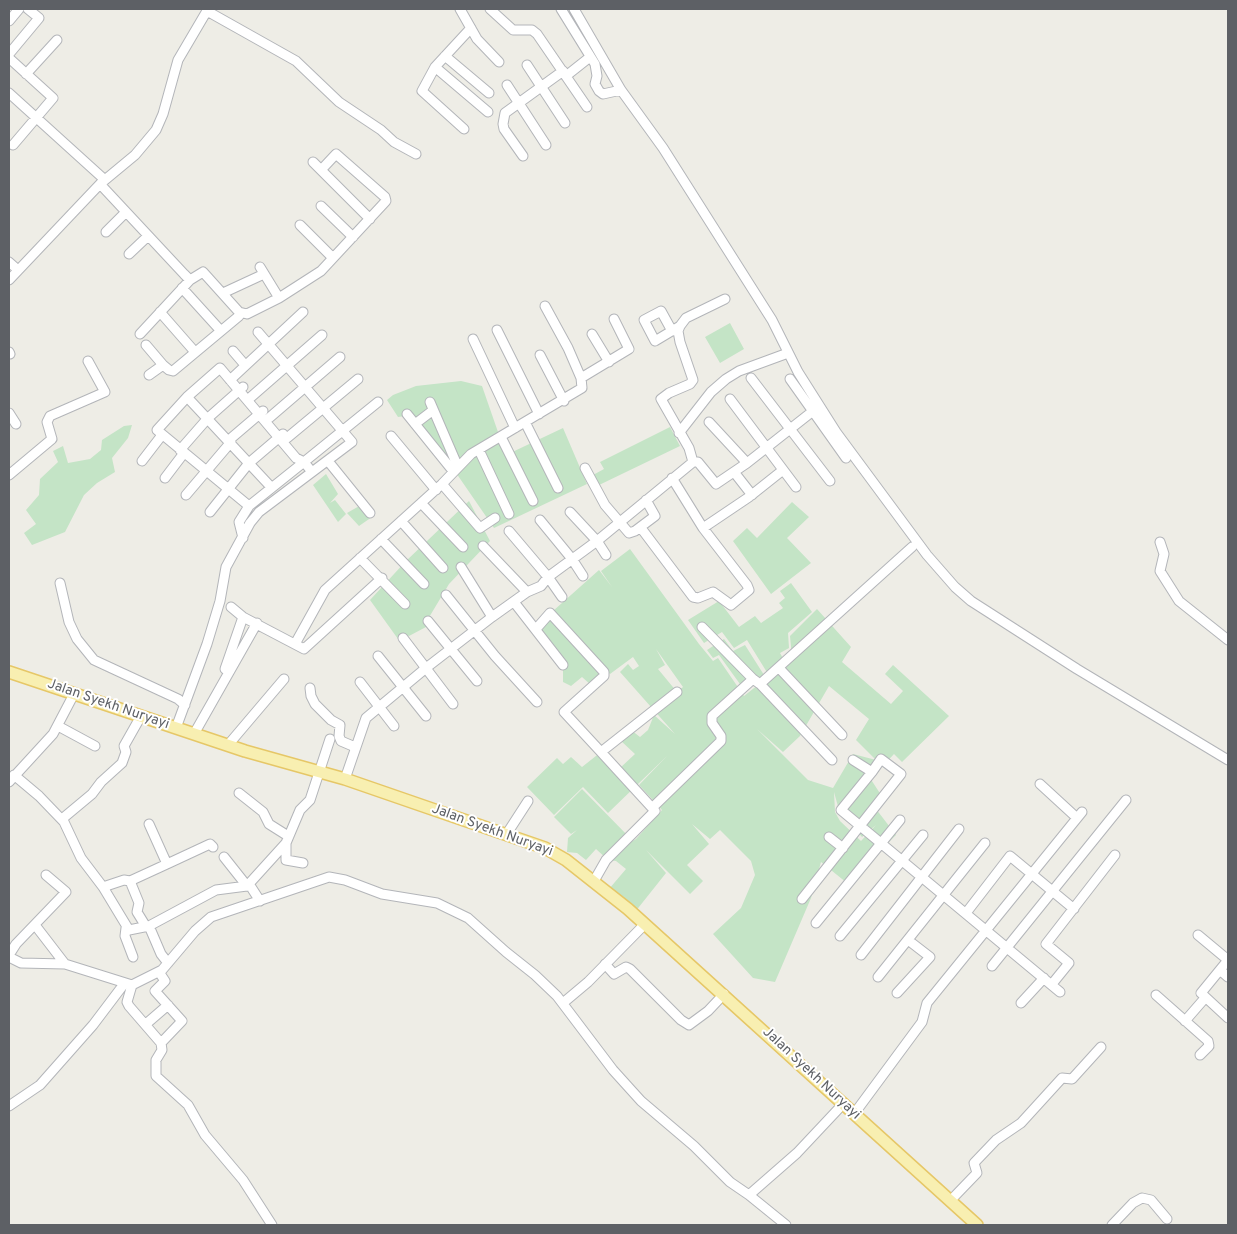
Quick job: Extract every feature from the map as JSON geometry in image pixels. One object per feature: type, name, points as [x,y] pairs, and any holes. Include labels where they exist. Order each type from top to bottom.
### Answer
[{"type":"main road","name":"Jalan Syekh Nuryayi","points":[[9,672],[228,745],[345,779],[545,848],[594,881],[645,924],[977,1225]]},
{"type":"street","points":[[9,21],[19,9]]},
{"type":"street","points":[[13,145],[54,98],[26,74],[9,56],[38,18],[28,9]]},
{"type":"street","points":[[460,9],[477,39],[499,62]]},
{"type":"street","points":[[490,9],[513,30],[532,30],[537,34],[587,108]]},
{"type":"street","points":[[561,9],[595,64],[597,76],[595,84],[599,91],[603,94],[622,90]]},
{"type":"street","points":[[574,9],[622,90],[674,165],[772,320],[788,353],[836,432],[927,555],[955,587],[971,601],[1228,760]]},
{"type":"street","points":[[9,280],[102,182],[135,155],[156,130],[164,114],[178,60],[207,10],[296,61],[339,102],[381,130],[394,142],[416,154]]},
{"type":"street","points":[[464,129],[423,93],[423,86],[435,67],[471,28]]},
{"type":"street","points":[[26,74],[57,40]]},
{"type":"street","points":[[445,56],[489,93]]},
{"type":"street","points":[[523,156],[502,124],[506,112],[518,102],[590,57]]},
{"type":"street","points":[[526,65],[565,123]]},
{"type":"street","points":[[435,67],[488,112]]},
{"type":"street","points":[[507,85],[546,145]]},
{"type":"street","points":[[9,93],[102,182],[126,212],[190,280]]},
{"type":"street","points":[[140,334],[190,280],[204,272],[240,312],[246,314],[279,298],[321,271],[384,205],[385,197],[336,154],[321,170]]},
{"type":"street","points":[[313,162],[370,220]]},
{"type":"street","points":[[321,206],[353,237]]},
{"type":"street","points":[[106,232],[126,212]]},
{"type":"street","points":[[300,225],[333,258]]},
{"type":"street","points":[[129,254],[148,236]]},
{"type":"street","points":[[9,262],[18,270]]},
{"type":"street","points":[[223,293],[262,271],[279,298]]},
{"type":"street","points":[[182,288],[221,331]]},
{"type":"street","points":[[693,462],[689,448],[661,400],[668,392],[690,384],[693,380],[680,342],[678,331],[680,326],[686,318],[725,299]]},
{"type":"street","points":[[295,644],[325,590],[439,487],[455,469],[479,450],[564,401],[582,388],[581,378],[568,348],[545,306]]},
{"type":"street","points":[[160,312],[195,352]]},
{"type":"street","points":[[146,345],[163,365],[173,371],[239,316],[240,312]]},
{"type":"street","points":[[232,378],[303,312]]},
{"type":"street","points":[[581,378],[629,349],[614,318]]},
{"type":"street","points":[[672,331],[680,326]]},
{"type":"street","points":[[497,330],[539,414]]},
{"type":"street","points":[[176,728],[220,601],[223,574],[259,512],[352,442],[258,332]]},
{"type":"street","points":[[592,334],[609,362]]},
{"type":"street","points":[[251,397],[288,367],[322,335]]},
{"type":"street","points":[[473,339],[516,428]]},
{"type":"street","points":[[233,351],[245,366]]},
{"type":"street","points":[[679,433],[711,392],[726,379],[745,369],[788,353]]},
{"type":"street","points":[[540,355],[564,401]]},
{"type":"street","points":[[186,495],[230,441],[264,414],[306,387],[340,357]]},
{"type":"street","points":[[9,476],[52,439],[46,422],[50,416],[105,392],[88,361]]},
{"type":"street","points":[[148,375],[163,365]]},
{"type":"street","points":[[249,506],[157,430],[187,397],[220,368],[232,378],[283,436],[296,458],[302,460],[312,472]]},
{"type":"street","points":[[750,378],[791,428],[830,481]]},
{"type":"street","points":[[210,512],[227,488],[249,463],[283,436],[324,409],[358,379]]},
{"type":"street","points":[[790,379],[846,458]]},
{"type":"street","points":[[241,389],[251,397],[264,414]]},
{"type":"street","points":[[166,478],[182,451],[208,418],[241,389]]},
{"type":"street","points":[[187,397],[272,487]]},
{"type":"street","points":[[730,399],[796,487]]},
{"type":"street","points":[[243,538],[239,522],[249,506],[302,460],[378,402]]},
{"type":"street","points":[[415,424],[431,407],[455,469]]},
{"type":"street","points":[[345,779],[364,721],[426,668],[527,592],[541,586],[548,577],[598,541],[693,462],[698,462],[716,484],[747,464],[813,411]]},
{"type":"street","points":[[9,413],[16,424]]},
{"type":"street","points":[[407,414],[455,469]]},
{"type":"street","points":[[525,422],[558,488]]},
{"type":"street","points":[[709,422],[747,464]]},
{"type":"street","points":[[142,461],[162,435]]},
{"type":"street","points":[[391,436],[480,528],[495,518]]},
{"type":"street","points":[[501,437],[533,501]]},
{"type":"street","points":[[479,450],[509,514]]},
{"type":"street","points":[[328,461],[370,513]]},
{"type":"street","points":[[585,468],[604,505],[629,533],[641,528],[656,514],[646,500]]},
{"type":"street","points":[[703,528],[752,495],[783,470]]},
{"type":"street","points":[[734,472],[752,495]]},
{"type":"street","points":[[641,528],[693,597],[698,598],[713,592],[731,605],[746,594],[749,589],[703,528],[672,478]]},
{"type":"street","points":[[421,503],[463,547]]},
{"type":"street","points":[[570,512],[598,541],[606,555]]},
{"type":"street","points":[[540,520],[572,558],[583,576]]},
{"type":"street","points":[[401,521],[443,568]]},
{"type":"street","points":[[509,531],[548,577],[562,597]]},
{"type":"street","points":[[381,539],[424,584]]},
{"type":"street","points":[[1160,542],[1164,554],[1160,571],[1179,601],[1228,640]]},
{"type":"street","points":[[483,546],[527,592]]},
{"type":"street","points":[[653,807],[721,741],[721,736],[712,723],[712,716],[756,681],[779,668],[912,547]]},
{"type":"street","points":[[360,558],[382,578],[405,604]]},
{"type":"street","points":[[461,567],[492,617]]},
{"type":"street","points":[[231,607],[243,617],[304,649],[382,578]]},
{"type":"street","points":[[60,583],[69,622],[77,639],[94,660],[178,698],[185,705]]},
{"type":"street","points":[[446,595],[474,631],[537,702]]},
{"type":"street","points":[[514,602],[562,664]]},
{"type":"street","points":[[536,629],[550,613],[604,672],[604,676],[564,712],[655,811],[609,856],[594,881]]},
{"type":"street","points":[[218,691],[243,617]]},
{"type":"street","points":[[428,621],[450,651],[476,681]]},
{"type":"street","points":[[194,734],[256,623]]},
{"type":"street","points":[[702,627],[832,760]]},
{"type":"street","points":[[403,638],[453,704]]},
{"type":"street","points":[[378,656],[426,716]]},
{"type":"street","points":[[779,668],[842,735]]},
{"type":"street","points":[[228,745],[284,679]]},
{"type":"street","points":[[360,682],[394,726]]},
{"type":"street","points":[[310,688],[315,704],[325,715],[339,724],[341,741],[355,747]]},
{"type":"street","points":[[601,752],[677,692]]},
{"type":"street","points":[[74,694],[58,726],[12,778],[62,819],[81,858],[103,887],[126,928],[125,936],[133,957]]},
{"type":"street","points":[[62,819],[93,794],[100,782],[122,763],[126,752],[124,746],[142,716]]},
{"type":"street","points":[[58,726],[95,746]]},
{"type":"street","points":[[126,928],[133,931],[216,890],[247,886],[287,840],[300,810],[310,800],[321,772],[330,738]]},
{"type":"street","points":[[802,900],[860,827],[901,774],[881,759],[841,810],[860,827],[1052,984],[1060,992]]},
{"type":"street","points":[[853,760],[872,772]]},
{"type":"street","points":[[854,1114],[922,1022],[927,1003],[1080,815],[1040,784]]},
{"type":"street","points":[[239,793],[263,812],[268,824],[287,840]]},
{"type":"street","points":[[992,966],[1126,800]]},
{"type":"street","points":[[506,835],[528,801]]},
{"type":"street","points":[[816,923],[900,820]]},
{"type":"street","points":[[149,824],[167,864]]},
{"type":"street","points":[[861,955],[923,878],[959,829]]},
{"type":"street","points":[[840,936],[924,836]]},
{"type":"street","points":[[829,837],[843,848]]},
{"type":"street","points":[[287,840],[286,860],[303,863]]},
{"type":"street","points":[[878,977],[945,896],[985,843]]},
{"type":"street","points":[[103,887],[124,880],[130,881],[209,845],[212,847]]},
{"type":"street","points":[[1052,984],[1069,963],[1046,944],[1112,866],[1116,855]]},
{"type":"street","points":[[966,913],[1010,856],[1074,909]]},
{"type":"street","points":[[224,858],[247,886],[251,887],[258,899]]},
{"type":"street","points":[[46,875],[66,892],[35,924],[9,956],[21,963],[65,964],[128,985]]},
{"type":"street","points":[[9,1106],[40,1085],[128,985],[159,972],[195,931],[211,917],[258,899],[330,877],[345,880],[382,894],[437,904],[468,918],[564,1001],[613,1070],[641,1101],[694,1146],[730,1182],[786,1225]]},
{"type":"street","points":[[130,881],[139,903],[137,912],[147,925],[161,954],[168,963]]},
{"type":"street","points":[[35,924],[65,964]]},
{"type":"street","points":[[564,1001],[588,982],[645,924]]},
{"type":"street","points":[[1198,935],[1228,960],[1202,991],[1201,995],[1228,1018]]},
{"type":"street","points":[[897,993],[930,957],[908,940]]},
{"type":"street","points":[[605,964],[614,974],[623,968],[630,969],[688,1025],[708,1011],[724,994]]},
{"type":"street","points":[[1220,970],[1228,977]]},
{"type":"street","points":[[159,972],[166,981],[156,991],[182,1022],[161,1043]]},
{"type":"street","points":[[1021,1003],[1044,978]]},
{"type":"street","points":[[128,985],[128,1003],[161,1043],[162,1050],[156,1060],[156,1076],[188,1105],[204,1135],[242,1180],[272,1225]]},
{"type":"street","points":[[1156,996],[1208,1041],[1209,1046],[1200,1055]]},
{"type":"street","points":[[1185,1021],[1205,998]]},
{"type":"street","points":[[146,1024],[168,1005]]},
{"type":"street","points":[[950,1201],[977,1173],[974,1163],[996,1140],[1021,1123],[1062,1078],[1072,1079],[1100,1047]]},
{"type":"street","points":[[749,1195],[797,1153],[843,1104]]},
{"type":"street","points":[[1112,1225],[1132,1203],[1142,1198],[1151,1200],[1167,1219]]},
{"type":"green space","points":[[730,323],[744,349],[720,363],[705,337]]},
{"type":"green space","points":[[461,381],[482,386],[506,455],[563,428],[587,484],[494,528],[443,454],[405,416],[398,417],[387,400],[393,395],[416,386]]},
{"type":"green space","points":[[132,425],[128,438],[112,458],[115,472],[97,483],[84,495],[65,532],[32,545],[24,533],[36,524],[26,510],[39,495],[40,479],[58,462],[53,451],[63,446],[68,463],[90,459],[101,450],[102,440],[124,426]]},
{"type":"green space","points":[[670,427],[680,446],[597,486],[593,475],[604,469],[600,462]]},
{"type":"green space","points":[[326,474],[338,494],[330,503],[335,500],[346,514],[338,522],[313,485]]},
{"type":"green space","points":[[469,501],[490,541],[449,584],[428,619],[426,627],[409,636],[404,634],[398,639],[370,600],[406,561]]},
{"type":"green space","points":[[792,502],[809,517],[787,538],[811,563],[771,594],[733,541],[747,528],[757,538]]},
{"type":"green space","points":[[361,505],[372,517],[359,526],[347,513]]},
{"type":"green space","points":[[630,549],[699,644],[713,661],[718,658],[744,696],[792,658],[790,636],[817,609],[851,647],[842,662],[891,704],[903,691],[885,674],[893,665],[949,716],[902,762],[894,754],[882,767],[877,761],[868,775],[885,801],[876,809],[896,835],[847,883],[821,862],[811,898],[775,982],[753,978],[713,934],[741,908],[755,875],[751,861],[720,830],[710,839],[692,824],[709,844],[687,865],[703,881],[690,894],[646,850],[666,873],[635,912],[609,889],[626,869],[616,861],[608,860],[596,849],[586,860],[577,853],[567,852],[568,838],[577,830],[571,834],[554,817],[582,789],[631,839],[624,846],[636,839],[662,810],[639,785],[667,756],[608,813],[583,787],[554,815],[527,787],[557,758],[563,764],[571,757],[582,767],[601,752],[620,768],[635,754],[620,740],[631,730],[640,737],[648,730],[654,715],[675,734],[620,672],[628,664],[633,670],[639,666],[633,657],[610,674],[553,611],[599,570],[612,587],[601,571]],"holes":[[[656,649],[683,687],[677,692],[658,669],[665,665]],[[829,686],[869,719],[856,740],[876,760],[853,754],[833,788],[808,780],[757,729],[783,752],[800,736]],[[834,792],[839,810],[862,837],[876,825],[861,841],[840,821],[835,812]]]},
{"type":"green space","points":[[791,583],[812,612],[788,633],[789,648],[780,653],[785,662],[768,674],[747,640],[734,648],[722,632],[704,643],[688,620],[719,601],[739,627],[755,616],[761,623],[783,608],[779,603],[785,598],[780,591]]},
{"type":"green space","points":[[549,614],[603,675],[591,685],[582,677],[571,686],[563,682],[563,665],[538,630]]},
{"type":"green space","points":[[724,639],[733,651],[745,645],[764,675],[745,691],[719,655],[713,658],[707,650]]}]
